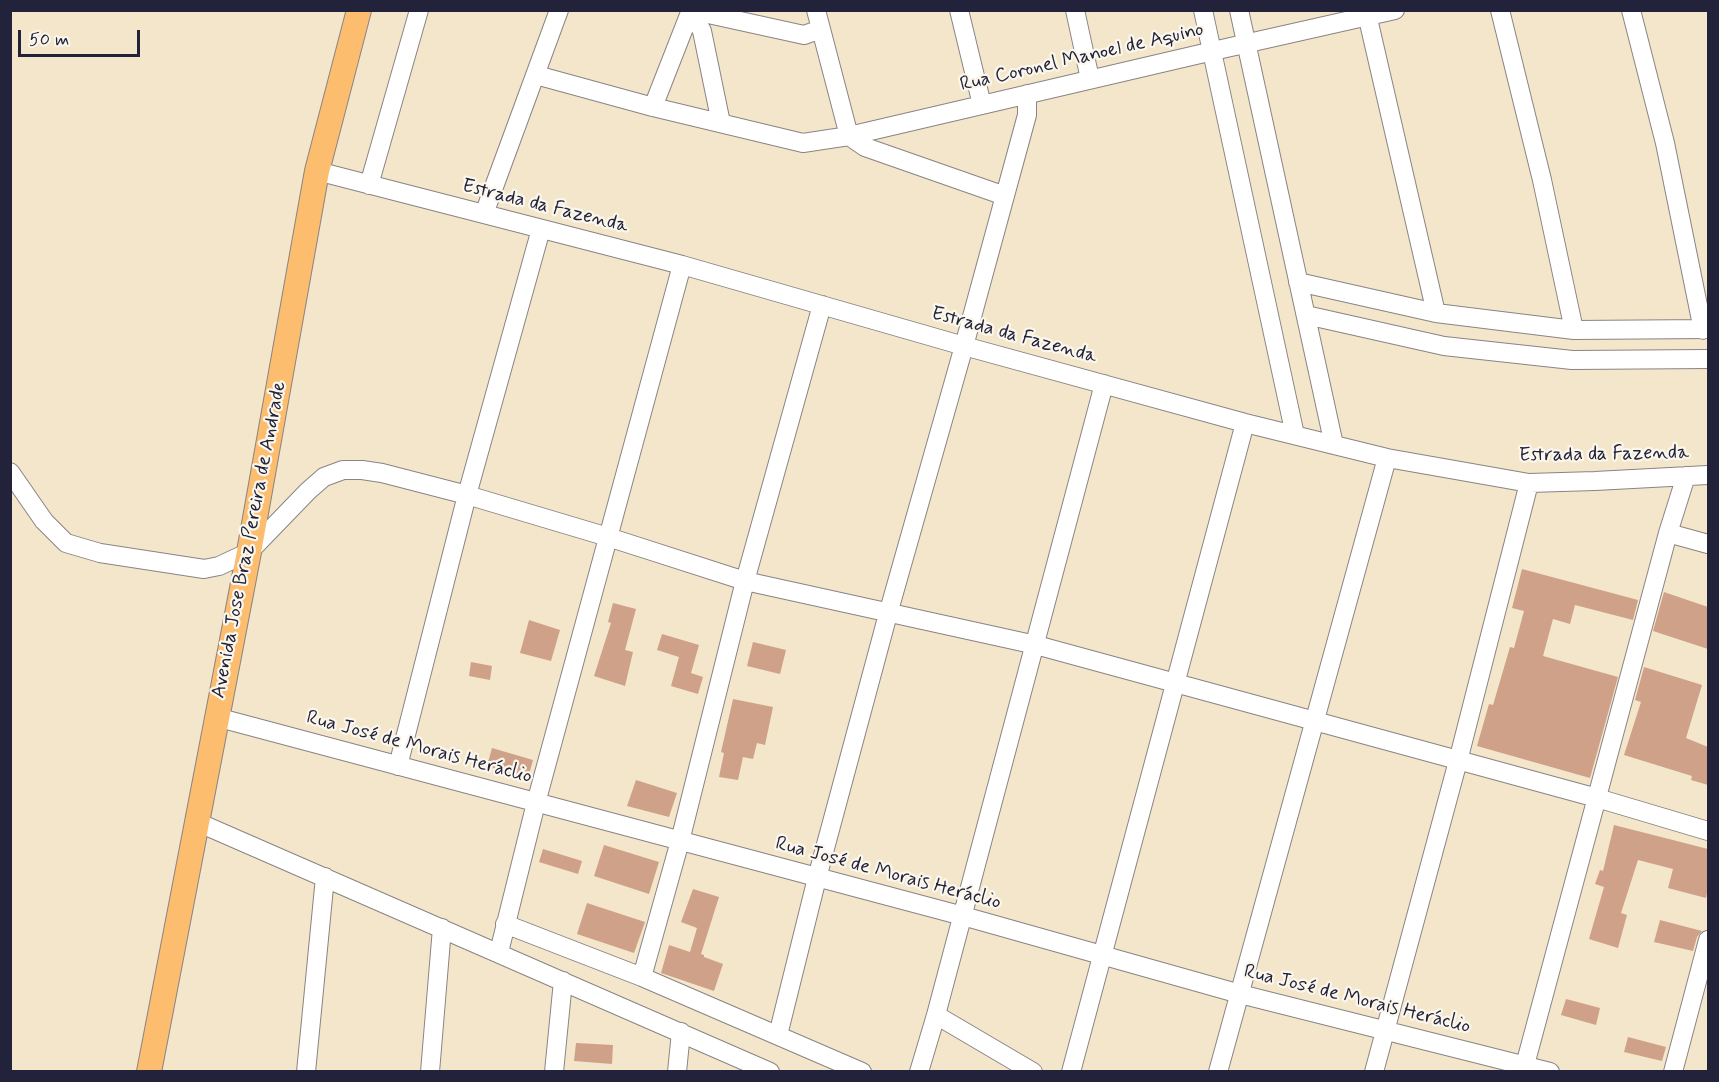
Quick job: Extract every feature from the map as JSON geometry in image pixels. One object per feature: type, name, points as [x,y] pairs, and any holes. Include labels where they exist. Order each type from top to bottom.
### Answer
[{"type":"main road","name":"Avenida Jose Braz Pereira de Andrade","points":[[149,1071],[249,552],[317,171],[359,10]]},
{"type":"street","points":[[369,185],[419,10]]},
{"type":"street","points":[[484,214],[559,10]]},
{"type":"street","points":[[816,10],[849,136],[865,147],[1005,196]]},
{"type":"street","points":[[959,10],[982,105]]},
{"type":"street","points":[[1075,10],[1090,79]]},
{"type":"street","points":[[1203,10],[1294,435]]},
{"type":"street","points":[[1239,10],[1334,445]]},
{"type":"street","name":"Rua Coronel Manoel de Aquino","points":[[536,75],[653,107],[803,143],[849,136],[1367,14],[1395,10]]},
{"type":"street","points":[[1500,10],[1542,180],[1574,330]]},
{"type":"street","points":[[1298,282],[1436,313],[1574,330],[1706,329],[1665,143],[1631,10]]},
{"type":"street","points":[[691,11],[804,35],[821,29]]},
{"type":"street","points":[[653,107],[691,11]]},
{"type":"street","points":[[691,11],[702,31],[722,123]]},
{"type":"street","points":[[1367,14],[1436,313]]},
{"type":"street","points":[[778,1035],[817,878],[888,614],[1027,115],[1027,94]]},
{"type":"street","name":"Estrada da Fazenda","points":[[317,171],[682,265],[1245,423],[1388,458],[1529,483],[1708,475]]},
{"type":"street","points":[[398,766],[467,495],[541,229]]},
{"type":"street","points":[[499,952],[536,804],[682,265]]},
{"type":"street","points":[[642,976],[680,841],[745,581],[822,305]]},
{"type":"street","points":[[1305,315],[1444,346],[1572,360],[1708,359]]},
{"type":"street","points":[[919,1071],[1036,645],[1104,384]]},
{"type":"street","points":[[1071,1071],[1245,423]]},
{"type":"street","points":[[1218,1071],[1388,458]]},
{"type":"street","points":[[10,472],[44,521],[66,543],[78,548],[133,559],[204,569],[219,566],[249,552],[308,490],[324,477],[339,471],[362,470],[382,473],[467,495],[745,581],[1036,645],[1597,798],[1708,831]]},
{"type":"street","points":[[1526,1065],[1668,533],[1686,476]]},
{"type":"street","points":[[1374,1071],[1458,761],[1529,483]]},
{"type":"street","points":[[1668,533],[1708,544]]},
{"type":"street","name":"Rua José de Morais Heráclio","points":[[216,717],[963,916],[1240,994],[1385,1032],[1550,1071]]},
{"type":"street","points":[[197,822],[771,1071]]},
{"type":"street","points":[[306,1071],[325,877]]},
{"type":"street","points":[[505,924],[642,976],[862,1071]]},
{"type":"street","points":[[430,1071],[442,928]]},
{"type":"street","points":[[1673,1071],[1708,940]]},
{"type":"street","points":[[554,1071],[563,981]]},
{"type":"street","points":[[936,1015],[1033,1071]]},
{"type":"street","points":[[677,1071],[681,1032]]},
{"type":"building","points":[[1522,569],[1638,600],[1633,620],[1575,605],[1570,624],[1553,619],[1543,656],[1618,677],[1590,778],[1477,746],[1489,704],[1493,705],[1510,647],[1514,648],[1524,611],[1512,608]]},
{"type":"building","points":[[1664,592],[1708,607],[1708,649],[1653,631]]},
{"type":"building","points":[[613,603],[636,609],[625,650],[633,652],[625,686],[594,676],[611,623],[608,622]]},
{"type":"building","points":[[529,620],[560,630],[551,661],[520,653]]},
{"type":"building","points":[[662,634],[699,645],[691,673],[703,677],[698,694],[671,686],[679,657],[657,650]]},
{"type":"building","points":[[753,642],[786,650],[780,674],[747,666]]},
{"type":"building","points":[[471,662],[492,666],[490,680],[469,676]]},
{"type":"building","points":[[1644,667],[1702,685],[1686,738],[1708,747],[1708,785],[1691,780],[1692,776],[1624,755],[1641,702],[1635,700]]},
{"type":"building","points":[[733,699],[773,707],[765,745],[757,743],[753,759],[743,757],[738,780],[719,777],[724,753],[721,752]]},
{"type":"building","points":[[492,748],[533,760],[528,778],[487,766]]},
{"type":"building","points":[[636,780],[677,793],[669,817],[627,806]]},
{"type":"building","points":[[1614,825],[1708,849],[1706,898],[1668,888],[1673,869],[1638,860],[1621,913],[1627,915],[1618,948],[1589,939],[1604,887],[1595,884],[1600,870],[1603,871]]},
{"type":"building","points":[[604,845],[659,862],[649,894],[594,876]]},
{"type":"building","points":[[543,849],[582,861],[578,874],[539,862]]},
{"type":"building","points":[[693,889],[719,897],[701,954],[723,964],[714,991],[661,973],[669,945],[690,952],[697,928],[681,922]]},
{"type":"building","points":[[587,903],[645,922],[634,953],[577,934]]},
{"type":"building","points":[[1660,920],[1702,931],[1697,937],[1693,951],[1654,942]]},
{"type":"building","points":[[1566,999],[1600,1008],[1596,1025],[1561,1015]]},
{"type":"building","points":[[1628,1037],[1666,1047],[1662,1061],[1624,1052]]},
{"type":"building","points":[[576,1043],[613,1045],[612,1064],[574,1061]]}]
